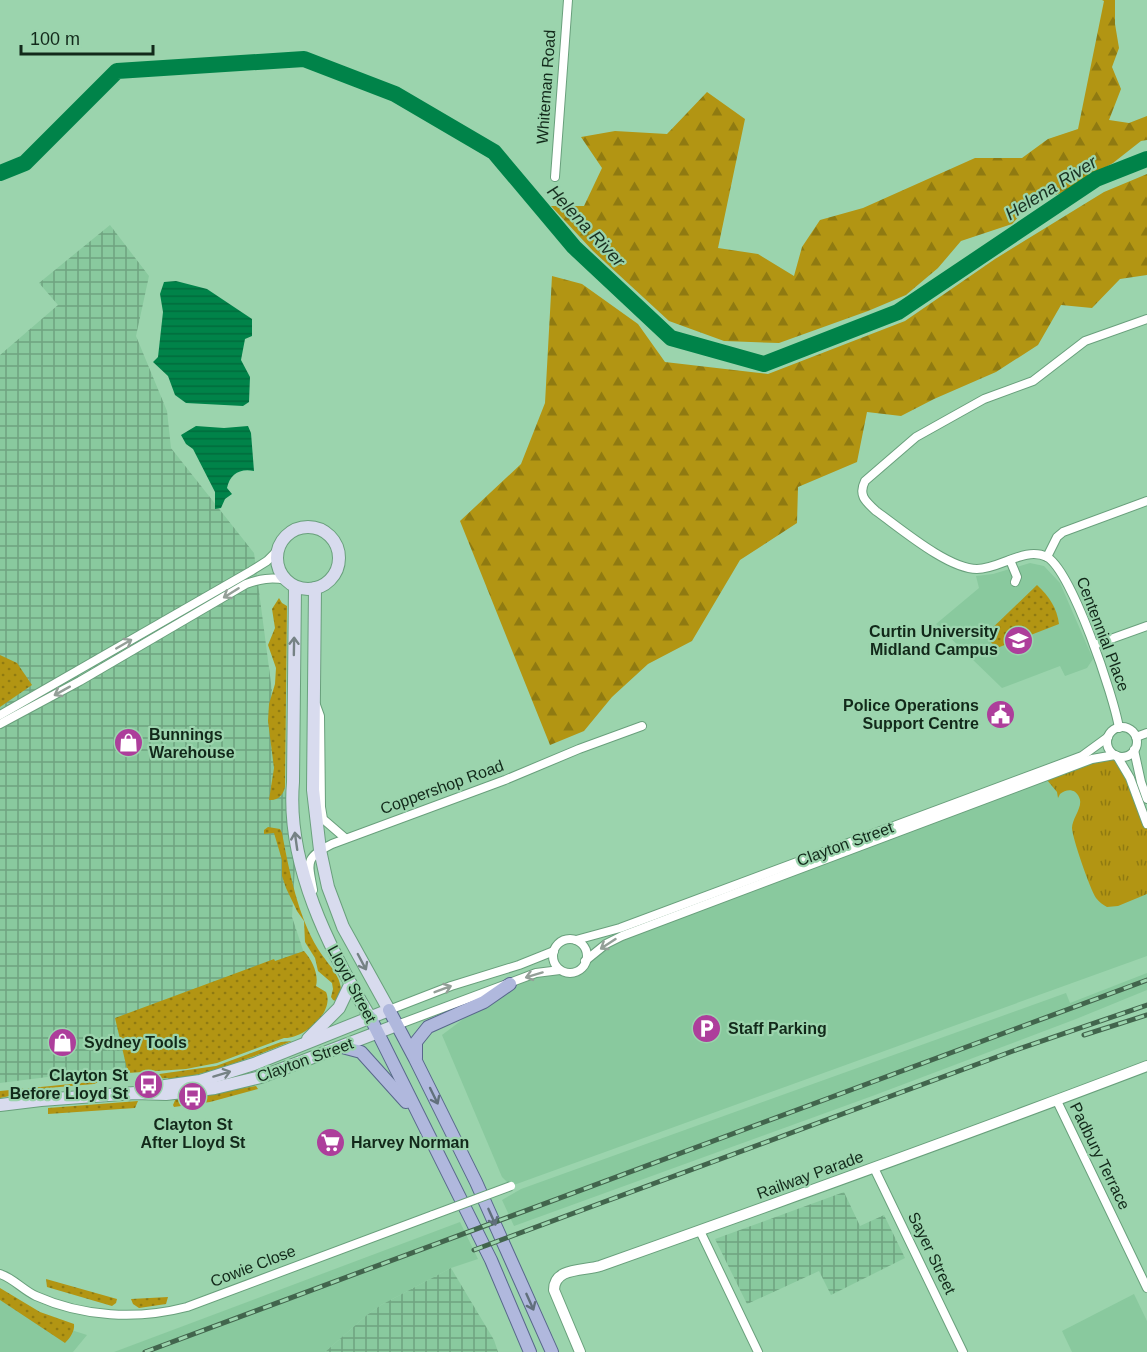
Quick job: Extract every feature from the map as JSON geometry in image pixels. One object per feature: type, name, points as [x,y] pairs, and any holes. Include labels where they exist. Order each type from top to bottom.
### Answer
[{"type":"main road","points":[[315,528],[329,536],[338,552],[336,571],[324,585],[315,588],[305,589],[290,583],[278,566],[278,550],[285,537],[299,529],[315,528]]},
{"type":"main road","name":"Lloyd Street","points":[[290,583],[293,782],[291,805],[297,854],[318,917],[350,985],[370,1017],[491,1260],[530,1352]]},
{"type":"main road","name":"Lloyd Street","points":[[315,588],[313,789],[320,850],[328,887],[340,920],[416,1059],[476,1182],[552,1352]]},
{"type":"main road","points":[[416,1059],[416,1042],[428,1027],[484,1002],[510,984]]},
{"type":"main road","points":[[301,1045],[339,1008],[350,985]]},
{"type":"main road","name":"Clayton Street","points":[[146,1092],[165,1086],[200,1081],[237,1070],[389,1010]]},
{"type":"main road","name":"Clayton Street","points":[[0,1105],[146,1092],[166,1094],[238,1084],[397,1025]]},
{"type":"main road","points":[[342,1047],[356,1049],[366,1056],[407,1102],[435,1146]]},
{"type":"street","name":"Whiteman Road","points":[[555,177],[567,0]]},
{"type":"street","points":[[1147,319],[1085,341],[1033,381],[984,399],[916,437],[865,481],[861,495],[876,511],[950,562],[965,568],[978,569],[1035,554],[1047,557],[1057,537],[1064,532],[1147,501]]},
{"type":"street","points":[[0,715],[251,572],[278,550]]},
{"type":"street","name":"Centennial Place","points":[[1047,557],[1063,574],[1094,645],[1110,690],[1119,728]]},
{"type":"street","points":[[1010,560],[1017,577],[1015,582]]},
{"type":"street","points":[[0,724],[246,584],[259,579],[274,578],[290,583]]},
{"type":"street","points":[[1094,645],[1147,626]]},
{"type":"street","points":[[314,699],[320,716],[323,819],[345,838]]},
{"type":"street","name":"Coppershop Road","points":[[320,850],[345,838],[505,780],[642,726]]},
{"type":"street","points":[[1147,799],[1134,750],[1136,737],[1131,730],[1119,728],[1108,736],[1107,745],[1130,778],[1147,824]]},
{"type":"street","points":[[1136,737],[1147,733]]},
{"type":"street","name":"Clayton Street","points":[[576,940],[620,928],[1082,756],[1108,736]]},
{"type":"street","points":[[1116,755],[1126,756],[1134,750]]},
{"type":"street","name":"Clayton Street","points":[[585,961],[606,944],[622,936],[1092,759],[1116,755]]},
{"type":"street","points":[[318,917],[309,864],[320,850]]},
{"type":"street","points":[[576,940],[586,951],[585,961],[576,971],[560,970],[554,960],[554,951],[563,941],[576,940]]},
{"type":"street","name":"Clayton Street","points":[[389,1010],[554,951]]},
{"type":"street","name":"Clayton Street","points":[[397,1025],[536,973],[560,970]]},
{"type":"street","name":"Railway Parade","points":[[580,1352],[555,1295],[554,1287],[559,1277],[571,1271],[588,1270],[700,1231],[1147,1066]]},
{"type":"street","name":"Padbury Terrace","points":[[1057,1101],[1147,1288]]},
{"type":"street","name":"Sayer Street","points":[[874,1168],[963,1352]]},
{"type":"street","name":"Cowie Close","points":[[1,1273],[34,1295],[80,1310],[110,1315],[169,1312],[511,1186]]},
{"type":"street","points":[[700,1231],[758,1352]]},
{"type":"shaded area","points":[[110,225],[149,276],[136,336],[167,411],[171,448],[254,553],[295,867],[292,917],[305,956],[150,1070],[103,1070],[0,1083],[0,355],[58,305],[39,283]]},
{"type":"shaded area","points":[[176,281],[207,289],[252,319],[252,336],[245,339],[241,360],[250,377],[249,402],[243,406],[186,403],[175,395],[168,376],[153,362],[158,357],[163,312],[160,294],[164,282]]},
{"type":"shaded area","points":[[196,426],[224,428],[248,426],[251,433],[254,471],[244,470],[233,476],[227,488],[232,494],[225,499],[221,508],[215,509],[215,492],[193,449],[186,444],[181,435]]},
{"type":"shaded area","name":"Curtin University Midland Campus","points":[[1030,563],[1044,566],[1060,583],[1093,659],[1087,668],[1065,676],[1060,666],[1002,688],[936,624],[979,588],[976,576],[993,574]]},
{"type":"shaded area","points":[[1092,759],[1147,824],[1147,956],[511,1186],[502,1177],[442,1035],[510,984],[560,970],[576,971],[606,944]]},
{"type":"shaded area","points":[[1147,973],[1147,990],[1076,1019],[875,1095],[514,1226],[502,1200],[521,1189],[1066,993],[1070,1003]]},
{"type":"shaded area","points":[[844,1192],[860,1226],[884,1215],[905,1258],[831,1295],[819,1271],[747,1304],[715,1239]]},
{"type":"shaded area","points":[[460,1222],[478,1259],[451,1268],[381,1305],[325,1352],[114,1352]]},
{"type":"shaded area","points":[[451,1268],[494,1340],[498,1352],[325,1352],[381,1305]]},
{"type":"shaded area","points":[[0,1292],[65,1328],[87,1335],[73,1352],[0,1352]]},
{"type":"shaded area","points":[[1134,1294],[1147,1321],[1147,1352],[1072,1352],[1062,1331]]},
{"type":"green space","points":[[1102,0],[1115,0],[1115,24],[1119,48],[1112,67],[1121,89],[1109,120],[1129,123],[1147,116],[1147,140],[1141,141],[1113,163],[1061,193],[1032,202],[1012,224],[961,241],[938,268],[906,295],[868,311],[779,343],[724,341],[669,321],[593,251],[551,206],[584,206],[602,168],[581,137],[615,131],[667,134],[707,92],[745,119],[718,248],[758,254],[794,276],[802,247],[820,220],[863,208],[975,158],[1022,158],[1048,139],[1078,129],[1104,1]]},
{"type":"green space","points":[[1147,174],[1147,275],[1120,279],[1092,308],[1061,305],[1038,345],[996,372],[901,416],[867,412],[857,462],[798,487],[797,523],[740,560],[692,641],[648,664],[612,697],[584,731],[550,745],[460,521],[521,464],[545,403],[552,276],[582,284],[638,324],[665,362],[768,374],[905,321],[995,259],[1104,192]]},
{"type":"green space","points":[[1037,585],[1052,603],[1059,624],[997,648],[984,636]]},
{"type":"green space","points":[[279,598],[287,606],[285,787],[280,797],[269,800],[274,768],[268,721],[276,668],[268,645],[275,628],[272,609]]},
{"type":"green space","points":[[0,655],[17,663],[32,685],[0,707]]},
{"type":"green space","points":[[1117,756],[1147,824],[1147,894],[1118,906],[1107,907],[1098,901],[1093,893],[1073,833],[1072,828],[1080,804],[1079,797],[1075,792],[1068,790],[1062,792],[1058,798],[1057,792],[1047,780],[1092,759]]},
{"type":"green space","points":[[268,827],[280,829],[282,833],[291,878],[305,923],[318,949],[339,980],[341,994],[339,1002],[331,997],[332,983],[318,971],[315,958],[305,942],[304,921],[286,888],[282,876],[282,860],[274,833],[264,834],[264,830]]},
{"type":"green space","points":[[304,951],[314,967],[317,977],[316,986],[326,992],[328,1000],[322,1016],[308,1029],[292,1037],[217,1063],[186,1069],[128,1073],[115,1018],[274,959],[275,961]]},
{"type":"green space","points":[[292,1041],[247,1059],[202,1073],[170,1081],[168,1078],[144,1080],[145,1076],[216,1066],[281,1042]]},
{"type":"green space","points":[[101,1081],[94,1084],[48,1088],[0,1098],[0,1091]]},
{"type":"green space","points":[[256,1086],[258,1089],[210,1102],[174,1107],[173,1105],[176,1098]]},
{"type":"green space","points":[[138,1101],[135,1108],[48,1114],[48,1108]]},
{"type":"green space","points":[[46,1279],[117,1299],[116,1303],[112,1306],[47,1287]]},
{"type":"green space","points":[[0,1288],[40,1312],[74,1324],[70,1337],[65,1343],[0,1300]]},
{"type":"green space","points":[[168,1297],[166,1304],[139,1308],[133,1304],[131,1299]]},
{"type":"waterway","name":"Helena River","points":[[0,173],[25,163],[117,71],[304,59],[395,94],[494,152],[574,247],[671,338],[764,364],[898,312],[1096,179],[1147,159]]},
{"type":"railway","points":[[145,1352],[1147,980]]},
{"type":"railway","points":[[474,1250],[1013,1051],[1147,1005]]},
{"type":"railway","points":[[1084,1035],[1147,1015]]},
{"type":"place","name":"Curtin University Midland Campus","points":[[1019,640]]},
{"type":"place","name":"Police Operations Support Centre","points":[[1000,714]]},
{"type":"place","name":"Bunnings Warehouse","points":[[128,743]]},
{"type":"place","name":"Staff Parking","points":[[707,1028]]},
{"type":"place","name":"Sydney Tools","points":[[63,1042]]},
{"type":"place","name":"Clayton St Before Lloyd St","points":[[149,1084]]},
{"type":"place","name":"Clayton St After Lloyd St","points":[[193,1096]]},
{"type":"place","name":"Harvey Norman","points":[[330,1142]]}]
